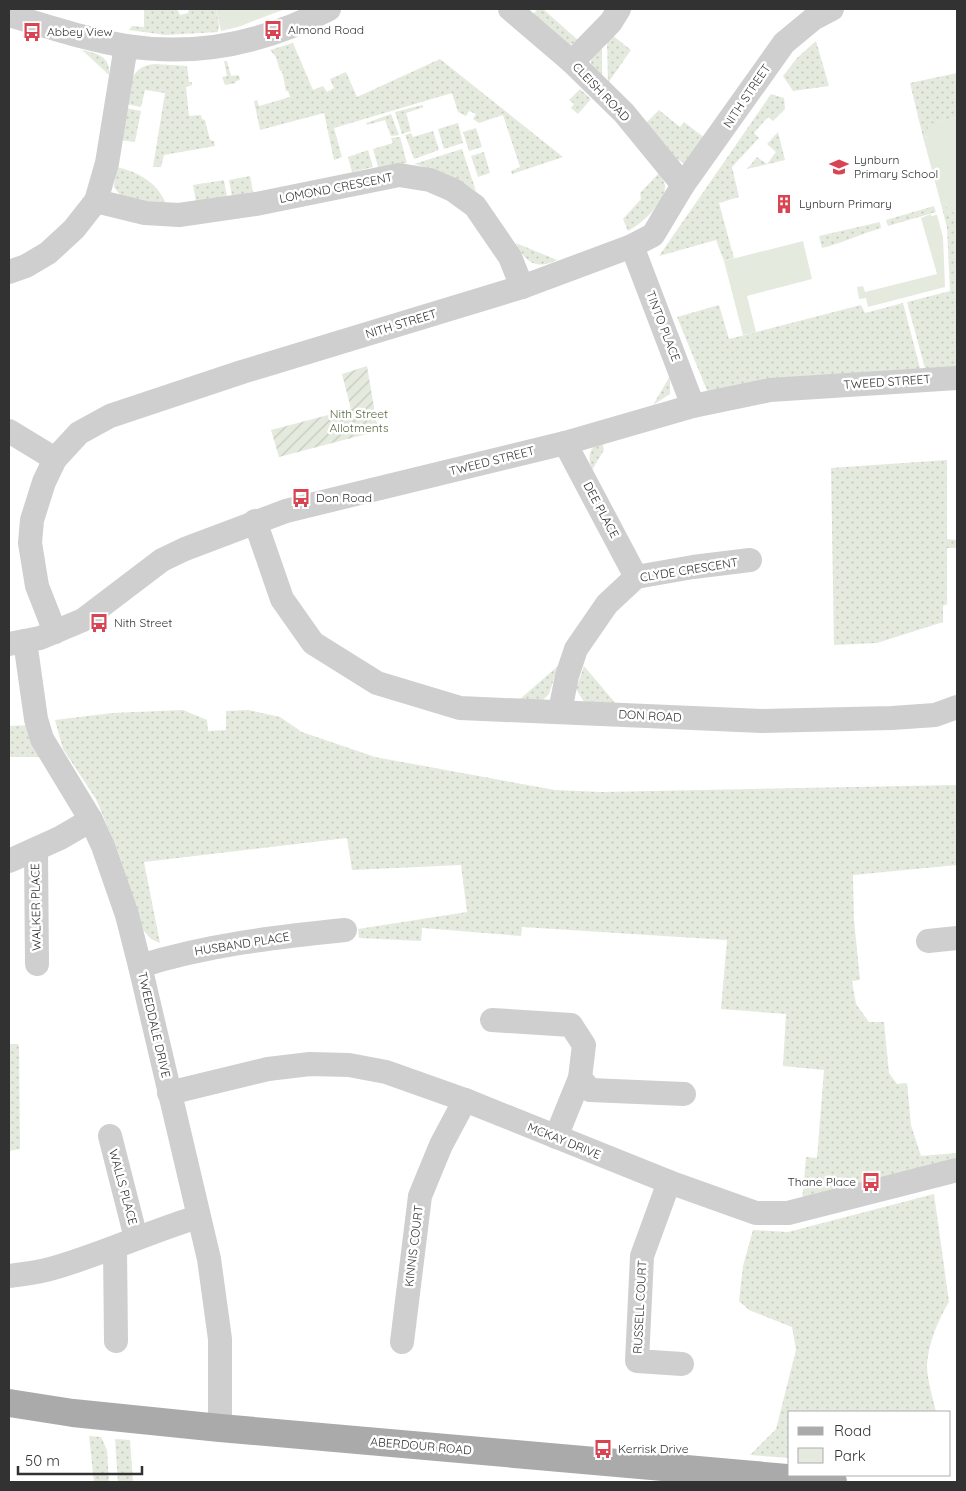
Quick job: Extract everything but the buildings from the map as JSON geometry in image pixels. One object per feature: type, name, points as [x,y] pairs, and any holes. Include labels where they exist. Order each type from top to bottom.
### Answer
[{"type":"main road","name":"ABERDOUR ROAD","points":[[9,1403],[73,1413],[220,1428],[777,1480],[833,1482]]},
{"type":"street","points":[[9,15],[126,46],[164,50],[226,46],[265,37],[304,22],[329,9]]},
{"type":"street","name":"CLEISH ROAD","points":[[510,9],[572,62],[624,113],[683,185]]},
{"type":"street","points":[[572,62],[611,22],[619,9]]},
{"type":"street","name":"NITH STREET","points":[[55,632],[37,586],[30,543],[37,501],[55,459],[79,433],[110,416],[242,372],[522,287],[632,246],[653,235],[683,185],[784,43],[813,19],[832,9]]},
{"type":"street","points":[[9,272],[26,266],[48,253],[74,229],[96,201],[107,163],[126,46]]},
{"type":"street","name":"LOMOND CRESCENT","points":[[96,201],[145,213],[179,214],[256,204],[399,176],[430,180],[453,190],[475,206],[510,257],[522,287]]},
{"type":"street","name":"TINTO PLACE","points":[[632,246],[693,406]]},
{"type":"street","name":"TWEED STREET","points":[[17,642],[55,632],[83,620],[162,560],[185,549],[286,511],[565,443],[693,406],[770,390],[957,378]]},
{"type":"street","points":[[9,431],[55,459]]},
{"type":"street","name":"DEE PLACE","points":[[565,443],[636,578]]},
{"type":"street","name":"DON ROAD","points":[[255,522],[282,600],[313,643],[377,683],[460,708],[762,721],[892,718],[935,715],[957,707]]},
{"type":"street","name":"CLYDE CRESCENT","points":[[560,711],[567,676],[576,649],[607,604],[636,578],[693,567],[750,560]]},
{"type":"street","name":"TWEEDDALE DRIVE","points":[[17,642],[42,739],[91,820],[103,846],[127,915],[209,1259],[215,1296],[221,1376],[220,1428]]},
{"type":"street","points":[[9,860],[36,850],[91,820]]},
{"type":"street","name":"WALKER PLACE","points":[[36,850],[37,964]]},
{"type":"street","name":"HUSBAND PLACE","points":[[140,966],[174,955],[254,939],[345,930]]},
{"type":"street","points":[[928,941],[957,938]]},
{"type":"street","points":[[492,1020],[571,1025],[584,1045],[580,1078],[556,1138]]},
{"type":"street","name":"MCKAY DRIVE","points":[[170,1093],[268,1069],[310,1064],[349,1065],[386,1072],[465,1100],[669,1182],[756,1212],[788,1213],[957,1170]]},
{"type":"street","points":[[580,1078],[590,1090],[684,1094]]},
{"type":"street","name":"KINNIS COURT","points":[[402,1342],[420,1196],[441,1146],[465,1100]]},
{"type":"street","name":"WALLS PLACE","points":[[110,1136],[125,1243],[116,1340]]},
{"type":"street","name":"RUSSELL COURT","points":[[669,1182],[642,1256],[637,1361],[682,1364]]},
{"type":"street","name":"WALLS PLACE","points":[[9,1276],[48,1270],[198,1217]]},
{"type":"green space","points":[[144,9],[177,9],[180,15],[188,13],[189,9],[216,9],[219,25],[218,32],[166,35],[129,30],[132,26],[144,27]]},
{"type":"green space","points":[[216,9],[285,9],[238,27],[221,31]]},
{"type":"green space","points":[[538,9],[543,9],[579,41],[569,45],[533,14]]},
{"type":"green space","points":[[612,35],[631,50],[608,83],[607,39]]},
{"type":"green space","points":[[816,41],[829,86],[793,91],[783,76],[797,58]]},
{"type":"green space","points":[[293,43],[313,90],[323,86],[327,92],[334,88],[330,79],[346,72],[357,97],[440,59],[563,157],[512,174],[511,171],[520,167],[503,115],[479,123],[473,119],[476,114],[469,111],[466,116],[458,112],[452,93],[334,128],[342,157],[334,160],[324,113],[260,130],[254,101],[257,100],[259,106],[290,97],[288,91],[286,91],[282,71],[280,71],[276,57],[270,50]]},
{"type":"green space","points":[[602,46],[602,77],[591,64],[591,60]]},
{"type":"green space","points":[[82,50],[98,54],[102,57],[108,64],[109,75]]},
{"type":"green space","points":[[224,61],[227,61],[231,76],[239,75],[240,80],[236,81],[236,83],[225,85],[222,77],[227,76]]},
{"type":"green space","points":[[147,65],[187,66],[189,82],[192,82],[192,85],[186,87],[189,116],[201,115],[202,119],[205,120],[210,140],[214,141],[215,146],[164,155],[161,167],[153,167],[165,93],[145,90],[141,107],[126,104],[130,83],[136,72]]},
{"type":"green space","points":[[957,73],[957,117],[928,125],[930,136],[923,137],[910,83]]},
{"type":"green space","points":[[580,89],[591,99],[578,114],[571,108],[574,104],[569,100]]},
{"type":"green space","points":[[771,94],[784,98],[785,109],[773,121],[768,117],[754,133],[759,138],[732,167],[739,197],[719,203],[734,258],[724,261],[716,240],[659,256]]},
{"type":"green space","points":[[422,105],[424,107],[406,113],[411,131],[402,134],[395,112]]},
{"type":"green space","points":[[126,108],[141,111],[135,142],[120,140]]},
{"type":"green space","points":[[659,110],[680,127],[684,122],[710,142],[684,163],[678,160],[645,124]]},
{"type":"green space","points":[[391,114],[399,135],[391,136],[385,120],[367,125],[366,123]]},
{"type":"green space","points":[[957,117],[957,211],[949,213],[946,203],[941,204],[923,137],[930,136],[927,125]]},
{"type":"green space","points":[[458,123],[463,143],[444,149],[438,129]]},
{"type":"green space","points":[[476,128],[482,147],[469,151],[463,132]]},
{"type":"green space","points":[[433,131],[439,150],[414,159],[405,135],[411,133],[413,137]]},
{"type":"green space","points":[[778,132],[785,160],[747,169],[757,157],[767,164],[776,152],[767,144]]},
{"type":"green space","points":[[400,137],[407,163],[378,167],[373,149],[393,143],[391,138]]},
{"type":"green space","points":[[462,149],[476,191],[442,172],[414,164]]},
{"type":"green space","points":[[368,150],[373,167],[352,172],[348,157]]},
{"type":"green space","points":[[484,152],[490,173],[478,177],[471,156]]},
{"type":"green space","points":[[116,167],[131,171],[145,178],[157,189],[165,202],[143,201],[120,195],[114,187]]},
{"type":"green space","points":[[659,173],[665,185],[661,199],[657,206],[639,224],[628,231],[623,219],[641,199],[640,193]]},
{"type":"green space","points":[[250,176],[253,192],[232,196],[229,180]]},
{"type":"green space","points":[[224,180],[227,197],[196,202],[193,185]]},
{"type":"green space","points":[[946,203],[949,213],[957,211],[957,371],[926,372],[907,302],[950,291],[947,228],[941,204]]},
{"type":"green space","points":[[934,206],[936,212],[888,226],[886,220]]},
{"type":"green space","points":[[931,214],[931,216],[937,215],[943,237],[945,287],[868,307],[866,298],[859,299],[857,287],[863,286],[865,292],[937,274],[921,218]]},
{"type":"green space","points":[[880,222],[881,228],[822,248],[819,236]]},
{"type":"green space","points":[[803,241],[812,279],[747,296],[756,332],[743,335],[724,261]]},
{"type":"green space","points":[[516,243],[557,260],[543,264],[532,263],[523,256]]},
{"type":"green space","points":[[903,303],[921,372],[708,393],[677,317],[719,305],[729,339],[861,305],[865,313]]},
{"type":"green space","name":"Nith Street Allotments","points":[[367,366],[378,431],[279,457],[271,430],[351,409],[342,374]]},
{"type":"green space","points":[[670,376],[670,394],[653,405]]},
{"type":"green space","points":[[602,440],[604,450],[592,470],[590,453],[594,446]]},
{"type":"green space","points":[[947,460],[947,539],[957,540],[957,548],[947,548],[947,604],[943,606],[943,622],[877,643],[834,645],[831,468]]},
{"type":"green space","points":[[558,666],[549,694],[542,701],[520,699]]},
{"type":"green space","points":[[584,666],[617,705],[584,702],[576,689]]},
{"type":"green space","points":[[183,710],[207,720],[208,731],[226,730],[226,711],[248,710],[280,717],[302,732],[375,757],[555,790],[601,792],[957,785],[957,865],[853,875],[854,920],[860,980],[852,981],[856,1004],[869,1022],[884,1022],[889,1073],[897,1084],[907,1083],[911,1125],[921,1156],[957,1153],[957,1161],[802,1202],[806,1157],[817,1158],[824,1070],[783,1066],[786,1014],[721,1009],[727,940],[522,927],[521,936],[422,928],[421,941],[359,938],[358,929],[467,912],[461,865],[352,870],[347,838],[144,862],[160,943],[151,939],[143,930],[117,849],[96,799],[63,749],[55,720],[112,713]]},
{"type":"green space","points":[[29,725],[43,757],[9,757],[9,726]]},
{"type":"green space","points":[[9,1044],[18,1044],[19,1047],[20,1149],[9,1151]]},
{"type":"green space","points":[[934,1194],[949,1302],[934,1332],[927,1365],[936,1411],[788,1411],[788,1458],[750,1455],[776,1429],[796,1350],[792,1327],[749,1310],[739,1301],[743,1266],[753,1230],[788,1232]]},
{"type":"green space","points":[[89,1436],[101,1437],[107,1450],[109,1482],[94,1482]]},
{"type":"green space","points":[[115,1439],[130,1440],[133,1482],[118,1482]]},
{"type":"place","name":"Almond Road","points":[[273,30]]},
{"type":"place","name":"Abbey View","points":[[32,32]]},
{"type":"place","name":"Lynburn Primary School","points":[[839,167]]},
{"type":"place","name":"Lynburn Primary","points":[[784,204]]},
{"type":"place","name":"Don Road","points":[[301,498]]},
{"type":"place","name":"Nith Street","points":[[99,623]]},
{"type":"place","name":"Thane Place","points":[[871,1182]]},
{"type":"place","name":"Kerrisk Drive","points":[[603,1449]]}]
